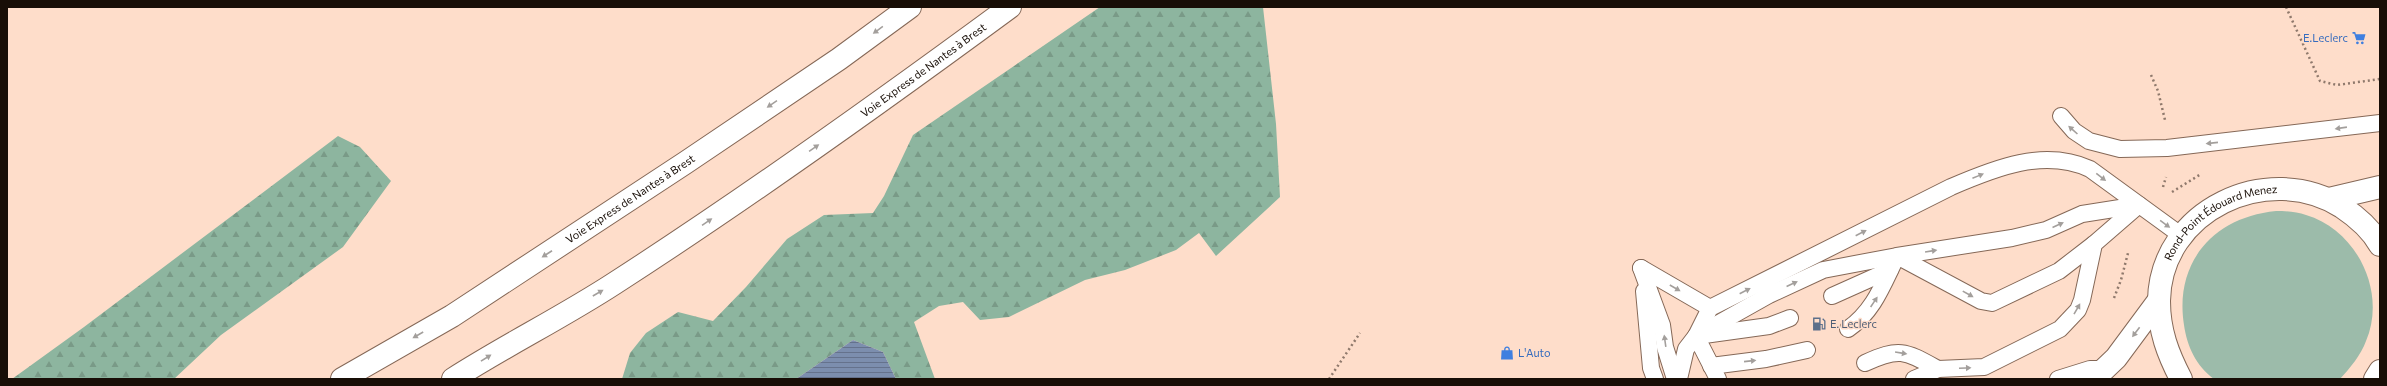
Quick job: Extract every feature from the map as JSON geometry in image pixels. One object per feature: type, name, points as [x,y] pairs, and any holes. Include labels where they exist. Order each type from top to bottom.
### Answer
[{"type":"main road","name":"Voie Express de Nantes à Brest","points":[[342,379],[452,316],[678,167],[838,59],[910,7]]},
{"type":"main road","name":"Voie Express de Nantes à Brest","points":[[453,379],[621,280],[757,189],[1010,7]]},
{"type":"main road","points":[[2329,199],[2380,187]]},
{"type":"main road","name":"Rond-Point Édouard Menez","points":[[2181,379],[2168,355],[2161,328],[2159,300],[2167,264],[2182,236],[2200,217],[2223,202],[2248,192],[2275,188],[2303,190],[2329,199],[2355,215],[2376,237],[2380,245]]},
{"type":"main road","points":[[2100,374],[2159,300]]},
{"type":"main road","points":[[2375,379],[2380,371]]},
{"type":"lane","points":[[2061,116],[2074,131],[2089,141],[2120,149],[2167,148],[2380,123]]},
{"type":"lane","points":[[1679,379],[1686,349],[1696,336],[1710,308],[1951,187],[2001,167],[2057,159],[2074,162],[2090,169],[2182,236]]},
{"type":"lane","points":[[1893,263],[1981,301],[1992,303],[2059,271],[2094,244],[2139,205]]},
{"type":"lane","points":[[1696,336],[1769,295],[1823,270],[1893,263],[2046,230],[2082,214],[2139,205]]},
{"type":"lane","points":[[1914,379],[1938,370],[1984,367],[2060,329],[2078,310],[2082,300],[2094,244]]},
{"type":"lane","points":[[1832,296],[1893,263]]},
{"type":"lane","points":[[1848,329],[1860,320],[1877,300],[1893,263]]},
{"type":"lane","points":[[1641,268],[1710,308]]},
{"type":"lane","points":[[1641,268],[1651,368],[1655,379]]},
{"type":"lane","points":[[1641,268],[1662,325],[1665,347],[1675,379]]},
{"type":"lane","points":[[1696,336],[1754,329],[1790,318]]},
{"type":"lane","points":[[1696,336],[1715,372],[1806,350]]},
{"type":"lane","points":[[1865,363],[1884,354],[1894,352],[1906,353],[1938,370]]},
{"type":"lane","points":[[2058,379],[2090,369],[2100,374]]},
{"type":"path","points":[[2286,7],[2320,81],[2337,85],[2380,79]]},
{"type":"path","points":[[1329,379],[1360,332]]},
{"type":"green space","points":[[1100,7],[1263,7],[1276,124],[1280,197],[1216,256],[1199,233],[1176,250],[1125,270],[1085,280],[1009,317],[980,320],[963,302],[939,306],[914,322],[935,379],[896,379],[883,352],[853,340],[796,379],[622,379],[630,353],[646,333],[678,312],[713,321],[746,287],[787,239],[824,215],[873,213],[884,196],[913,135]]},
{"type":"green space","points":[[338,136],[360,147],[391,181],[343,247],[221,335],[174,379],[12,379],[84,327]]},
{"type":"green space","points":[[2276,211],[2303,214],[2324,223],[2340,234],[2353,249],[2363,265],[2370,284],[2373,303],[2372,322],[2361,351],[2340,379],[2214,379],[2197,362],[2190,348],[2185,333],[2183,302],[2185,281],[2192,263],[2203,247],[2217,233],[2234,222],[2254,215]]},
{"type":"water","points":[[853,340],[883,352],[896,379],[796,379]]},
{"type":"place","name":"E.Leclerc","points":[[2359,38]]},
{"type":"place","name":"E. Leclerc","points":[[1819,324]]},
{"type":"place","name":"L'Auto","points":[[1507,353]]}]
